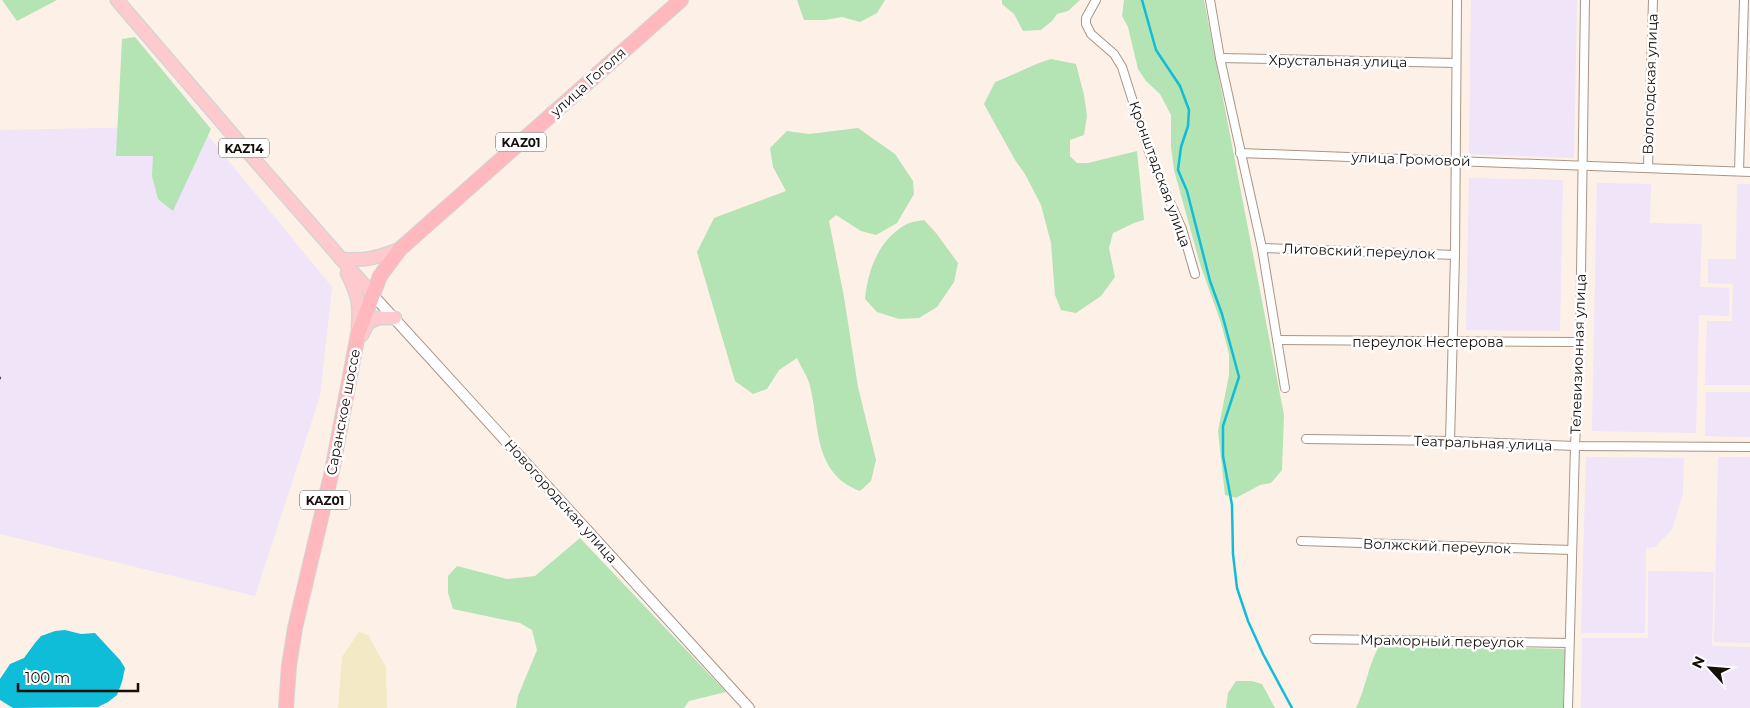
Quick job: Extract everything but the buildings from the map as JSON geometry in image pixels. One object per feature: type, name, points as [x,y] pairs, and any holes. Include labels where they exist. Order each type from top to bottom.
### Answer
[{"type":"highway","name":"улица Гоголя","points":[[372,294],[380,276],[400,249],[681,0]]},
{"type":"highway","name":"Саранское шоссе","points":[[286,708],[289,666],[295,628],[332,471],[358,334],[372,294]]},
{"type":"main road","name":"KAZ14","points":[[117,0],[372,294]]},
{"type":"main road","points":[[341,259],[372,260],[400,249]]},
{"type":"main road","points":[[341,259],[355,289],[360,306],[358,334]]},
{"type":"main road","points":[[355,351],[368,323],[378,318],[395,318]]},
{"type":"street","name":"Кронштадская улица","points":[[1096,0],[1086,18],[1086,24],[1091,34],[1114,54],[1122,67],[1157,174],[1182,229],[1195,274]]},
{"type":"street","points":[[1210,0],[1220,58],[1262,248],[1285,388]]},
{"type":"street","points":[[1450,441],[1455,254],[1457,0]]},
{"type":"street","name":"Телевизионная улица","points":[[1568,708],[1575,446],[1580,342],[1585,0]]},
{"type":"street","name":"Вологодская улица","points":[[1648,167],[1653,0]]},
{"type":"street","points":[[1739,171],[1744,0]]},
{"type":"street","name":"Хрустальная улица","points":[[1220,58],[1456,63]]},
{"type":"street","name":"улица Громовой","points":[[1240,152],[1750,172]]},
{"type":"street","name":"Литовский переулок","points":[[1262,248],[1455,254]]},
{"type":"street","name":"Новогородская улица","points":[[372,294],[749,708]]},
{"type":"street","name":"переулок Нестерова","points":[[1277,340],[1580,342]]},
{"type":"street","name":"Театральная улица","points":[[1306,438],[1575,446],[1750,447]]},
{"type":"street","name":"Волжский переулок","points":[[1301,542],[1572,550]]},
{"type":"street","name":"Мраморный переулок","points":[[1314,639],[1569,643]]},
{"type":"shaded area","points":[[1471,0],[1577,0],[1574,158],[1469,154]]},
{"type":"shaded area","points":[[200,126],[332,287],[320,396],[255,596],[0,534],[0,130]]},
{"type":"shaded area","points":[[1469,178],[1563,180],[1560,331],[1466,330]]},
{"type":"shaded area","points":[[1597,183],[1651,184],[1650,223],[1702,224],[1700,287],[1729,288],[1729,316],[1699,315],[1696,433],[1592,431]]},
{"type":"shaded area","points":[[1737,184],[1750,184],[1750,385],[1705,385],[1707,321],[1732,321],[1733,284],[1708,283],[1708,259],[1736,259]]},
{"type":"shaded area","points":[[1706,392],[1750,392],[1750,437],[1705,436]]},
{"type":"shaded area","points":[[1586,457],[1684,458],[1683,493],[1672,530],[1655,547],[1646,548],[1645,633],[1581,633]]},
{"type":"shaded area","points":[[1718,457],[1750,457],[1750,643],[1714,642]]},
{"type":"shaded area","points":[[1648,571],[1714,572],[1712,646],[1750,647],[1750,708],[1581,708],[1582,638],[1648,638]]},
{"type":"green space","points":[[2,0],[57,0],[17,21]]},
{"type":"green space","points":[[797,0],[885,0],[877,13],[860,22],[842,17],[825,20],[804,20]]},
{"type":"green space","points":[[1002,0],[1080,0],[1068,11],[1057,14],[1041,30],[1023,31],[1014,14],[1002,4]]},
{"type":"green space","points":[[1124,0],[1204,0],[1284,415],[1282,470],[1271,483],[1260,485],[1236,498],[1225,495],[1218,431],[1229,375],[1229,354],[1221,323],[1200,264],[1174,170],[1171,147],[1171,115],[1160,94],[1146,81],[1138,69],[1128,27],[1122,16]]},
{"type":"green space","points":[[135,37],[211,129],[173,211],[158,199],[152,176],[153,156],[116,156],[122,39]]},
{"type":"green space","points":[[1051,59],[1076,64],[1084,95],[1087,116],[1084,135],[1070,140],[1070,156],[1077,163],[1088,163],[1137,151],[1144,220],[1113,233],[1109,248],[1115,277],[1101,296],[1076,313],[1061,310],[1055,295],[1051,243],[1041,205],[984,104],[995,82]]},
{"type":"green space","points":[[858,128],[895,154],[913,181],[914,194],[897,223],[876,235],[861,231],[836,215],[829,221],[844,297],[858,387],[876,460],[871,481],[860,491],[845,483],[834,473],[826,461],[821,447],[809,383],[797,358],[779,370],[767,389],[753,394],[735,381],[697,252],[714,218],[786,191],[773,167],[770,148],[787,131],[809,134]]},
{"type":"green space","points":[[924,220],[958,263],[954,282],[937,307],[919,318],[899,319],[877,312],[865,299],[866,288],[876,257],[888,239],[896,232],[907,224]]},
{"type":"green space","points":[[580,538],[726,692],[689,701],[684,708],[516,708],[518,696],[537,650],[532,630],[520,623],[453,609],[448,593],[448,576],[457,566],[507,579],[535,576]]},
{"type":"green space","points":[[1380,645],[1565,649],[1563,708],[1356,708]]},
{"type":"green space","points":[[1236,681],[1252,681],[1262,684],[1275,708],[1226,708],[1228,693]]},
{"type":"sand","points":[[359,632],[368,635],[386,667],[387,708],[338,708],[342,657]]},
{"type":"water","points":[[65,630],[81,634],[95,633],[120,660],[125,668],[117,695],[98,707],[13,708],[0,700],[0,679],[10,664],[24,658],[41,636]]},
{"type":"waterway","points":[[1142,0],[1156,50],[1180,86],[1189,110],[1188,126],[1181,147],[1178,170],[1187,191],[1210,281],[1222,314],[1239,377],[1223,426],[1223,456],[1232,505],[1233,554],[1237,588],[1248,621],[1263,654],[1292,708]]}]
